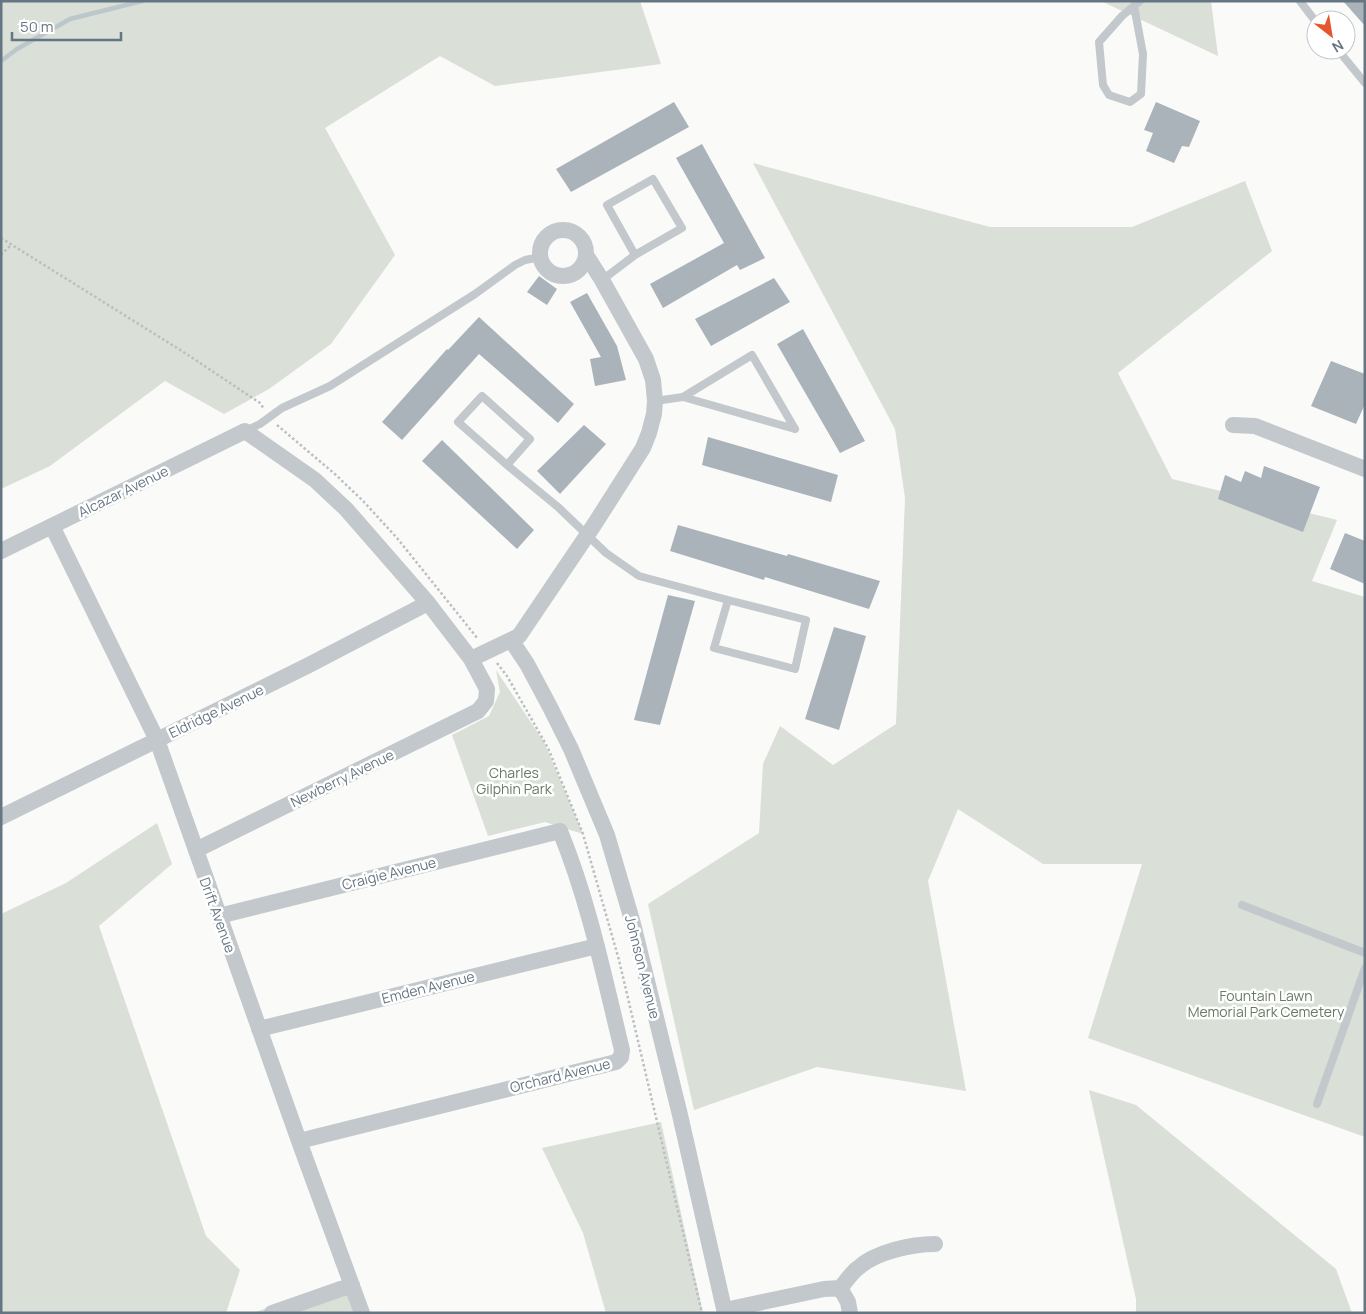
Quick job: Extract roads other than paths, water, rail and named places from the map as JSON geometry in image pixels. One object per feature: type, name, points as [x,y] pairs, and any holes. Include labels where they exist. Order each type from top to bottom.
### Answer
[{"type":"street","points":[[562,230],[571,231],[579,237],[587,248],[585,262],[580,269],[573,274],[564,276],[555,275],[546,270],[541,257],[542,244],[546,237],[562,230]]},
{"type":"street","points":[[245,431],[315,480],[346,509],[428,603],[471,660],[519,636],[643,448],[652,423],[655,401],[653,380],[646,359],[586,255]]},
{"type":"street","points":[[1234,425],[1255,426],[1365,469]]},
{"type":"street","name":"Alcazar Avenue","points":[[1,552],[245,431]]},
{"type":"street","name":"Drift Avenue","points":[[52,526],[157,740],[362,1313]]},
{"type":"street","name":"Eldridge Avenue","points":[[1,817],[307,666],[428,603]]},
{"type":"street","name":"Johnson Avenue","points":[[511,640],[527,664],[571,749],[607,835],[632,920],[680,1115],[725,1311]]},
{"type":"street","name":"Newberry Avenue","points":[[196,850],[478,711],[486,701],[487,689],[471,660]]},
{"type":"street","name":"Craigie Avenue","points":[[219,916],[560,831]]},
{"type":"street","name":"Orchard Avenue","points":[[299,1141],[616,1062],[621,1057],[622,1050],[597,946],[575,869],[560,831]]},
{"type":"street","name":"Emden Avenue","points":[[259,1029],[597,946]]},
{"type":"street","points":[[725,1311],[824,1289],[840,1288],[859,1267],[879,1255],[902,1248],[935,1244]]},
{"type":"street","points":[[272,1313],[352,1285]]},
{"type":"street","points":[[840,1288],[848,1302],[850,1313]]},
{"type":"lane","points":[[1137,4],[1142,54],[1141,94],[1130,102],[1109,95],[1104,85],[1099,42],[1122,16],[1137,4]]},
{"type":"lane","points":[[1346,60],[1365,83]]},
{"type":"lane","points":[[602,280],[635,255],[682,228],[652,179],[607,205],[635,255]]},
{"type":"lane","points":[[245,431],[260,424],[282,408],[330,386],[475,294],[515,264],[541,257]]},
{"type":"lane","points":[[655,401],[683,397],[752,356],[795,429],[683,397]]},
{"type":"lane","points":[[506,465],[530,439],[482,396],[458,422],[506,465],[558,507],[586,536],[606,553],[640,576],[806,620],[795,669],[714,648],[728,600]]},
{"type":"lane","points":[[1242,906],[1365,953]]},
{"type":"lane","points":[[1317,1104],[1365,968]]},
{"type":"waterway","points":[[1,61],[17,49],[70,19],[142,1]]},
{"type":"park label","name":"Charles Gilphin Park","points":[[514,780]]},
{"type":"park label","name":"Fountain Lawn Memorial Park Cemetery","points":[[1266,1004]]}]
